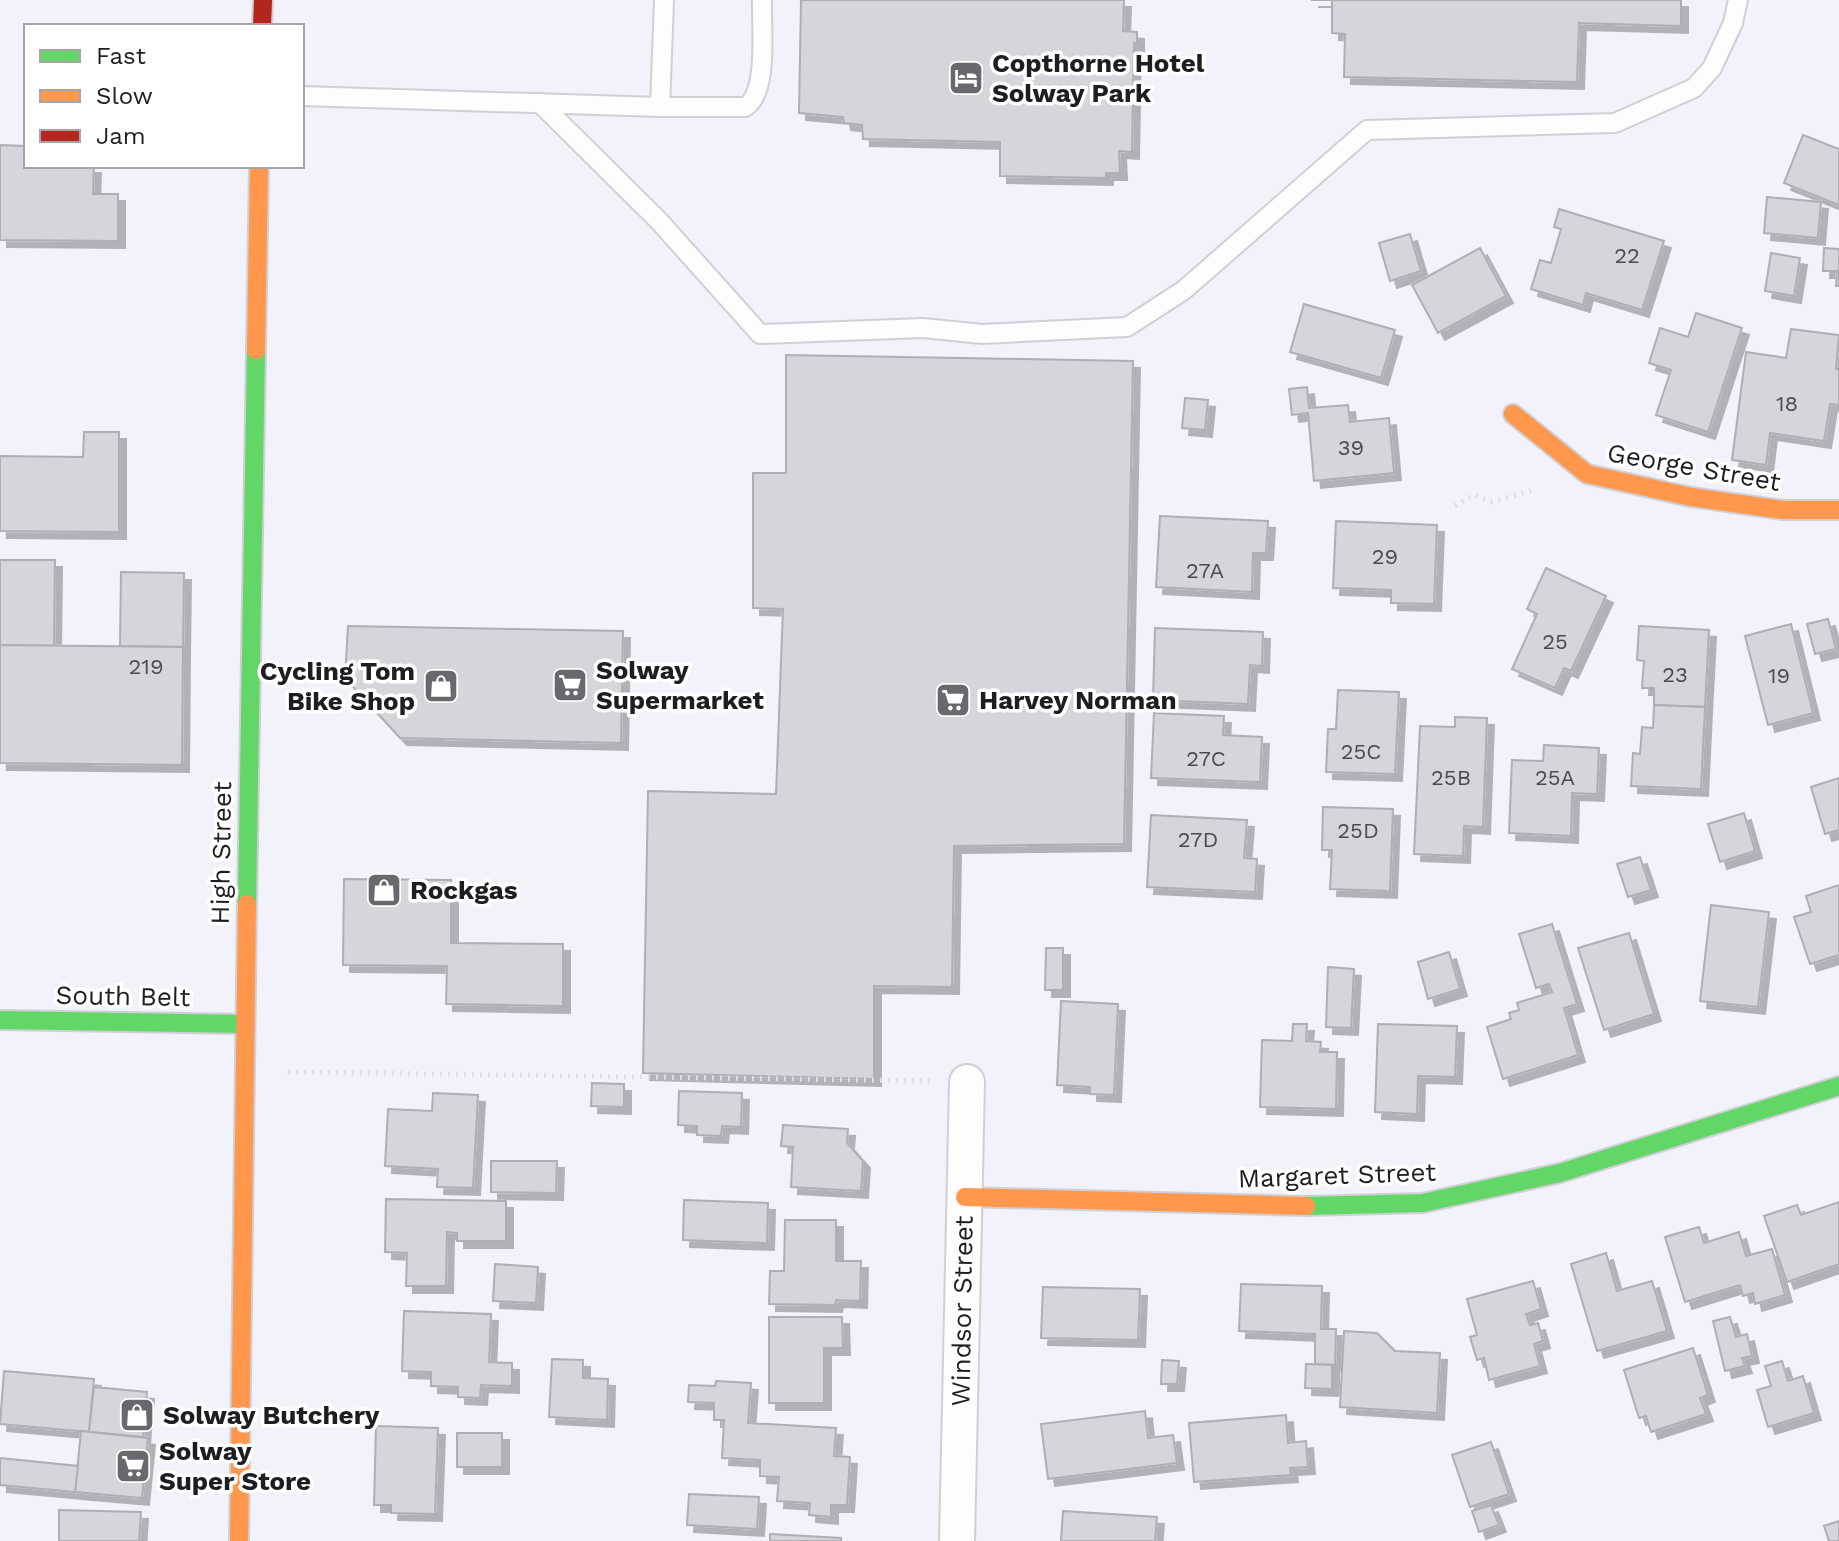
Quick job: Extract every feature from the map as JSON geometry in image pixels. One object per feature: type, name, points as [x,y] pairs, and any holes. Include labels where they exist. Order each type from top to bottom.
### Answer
[{"type":"main road","points":[[262,24],[263,0]]},
{"type":"main road","name":"High Street","points":[[239,1541],[259,168]]},
{"type":"main road","name":"George Street","points":[[1513,414],[1587,474],[1691,497],[1783,510],[1839,510]]},
{"type":"main road","name":"South Belt","points":[[0,1020],[245,1024]]},
{"type":"main road","name":"Margaret Street","points":[[965,1197],[1295,1206],[1423,1203],[1560,1173],[1839,1086]]},
{"type":"street","name":"Windsor Street","points":[[957,1541],[967,1082]]},
{"type":"lane","points":[[660,107],[664,0]]},
{"type":"lane","points":[[304,96],[745,107],[753,102],[760,83],[762,0]]},
{"type":"lane","points":[[540,103],[659,221],[760,334],[923,328],[982,334],[1127,327],[1184,290],[1367,130],[1615,123],[1694,88],[1712,68],[1733,23],[1738,0]]},
{"type":"path","points":[[1455,506],[1474,495],[1491,502],[1587,474]]},
{"type":"path","points":[[245,1072],[967,1082]]},
{"type":"building","name":"Copthorne Hotel Solway Park","points":[[801,0],[1124,0],[1123,31],[1137,32],[1137,44],[1134,43],[1132,152],[1119,151],[1120,173],[1106,173],[1106,178],[1000,176],[1000,142],[863,139],[862,125],[844,123],[843,117],[799,113]]},
{"type":"building","points":[[1332,0],[1681,0],[1681,26],[1579,23],[1577,82],[1344,77],[1345,34],[1332,33]]},
{"type":"building","points":[[1803,135],[1839,149],[1839,205],[1784,183]]},
{"type":"building","points":[[0,145],[24,146],[24,168],[94,168],[93,194],[118,194],[118,241],[0,240]]},
{"type":"building","points":[[1767,197],[1821,202],[1818,238],[1764,233]]},
{"type":"building","points":[[1559,209],[1664,241],[1642,310],[1586,293],[1583,305],[1531,289],[1540,260],[1551,263],[1561,229],[1554,227]]},
{"type":"building","points":[[1410,234],[1421,271],[1390,281],[1379,243]]},
{"type":"building","points":[[1480,248],[1506,296],[1438,333],[1412,285]]},
{"type":"building","points":[[1824,248],[1839,249],[1839,286],[1836,286],[1837,271],[1823,271]]},
{"type":"building","points":[[1771,253],[1800,258],[1794,296],[1765,291]]},
{"type":"building","points":[[1304,304],[1395,330],[1381,378],[1290,352]]},
{"type":"building","points":[[1696,313],[1742,328],[1708,432],[1656,415],[1671,370],[1649,363],[1660,328],[1688,337]]},
{"type":"building","points":[[1791,329],[1839,335],[1836,369],[1839,369],[1839,405],[1830,404],[1824,441],[1770,433],[1766,465],[1732,460],[1746,352],[1786,358]]},
{"type":"building","name":"Harvey Norman","points":[[786,355],[1133,361],[1124,844],[954,846],[952,987],[874,986],[874,1079],[643,1073],[648,791],[776,794],[783,609],[753,608],[753,473],[786,473]]},
{"type":"building","points":[[1307,387],[1309,408],[1348,405],[1350,422],[1389,418],[1394,473],[1314,481],[1308,413],[1292,415],[1289,389]]},
{"type":"building","points":[[1185,398],[1208,400],[1205,430],[1182,428]]},
{"type":"building","points":[[84,432],[119,432],[119,532],[0,531],[0,456],[83,457]]},
{"type":"building","points":[[1160,516],[1268,521],[1266,553],[1253,553],[1252,592],[1156,587]]},
{"type":"building","points":[[1336,521],[1437,525],[1434,604],[1391,603],[1391,590],[1333,588]]},
{"type":"building","points":[[0,560],[55,560],[54,646],[0,645]]},
{"type":"building","points":[[1546,568],[1606,596],[1571,671],[1564,668],[1555,688],[1512,669],[1537,614],[1527,609]]},
{"type":"building","points":[[121,572],[184,573],[183,647],[120,646]]},
{"type":"building","points":[[1828,619],[1836,649],[1815,654],[1807,624]]},
{"type":"building","points":[[1791,624],[1813,713],[1768,725],[1745,636]]},
{"type":"building","points":[[348,626],[623,631],[621,743],[400,738],[345,678]]},
{"type":"building","points":[[1639,626],[1709,630],[1705,707],[1654,705],[1654,688],[1642,688],[1644,661],[1637,660]]},
{"type":"building","points":[[1155,628],[1263,632],[1262,666],[1250,665],[1248,704],[1153,700]]},
{"type":"building","points":[[0,645],[183,647],[182,765],[0,763]]},
{"type":"building","points":[[1338,690],[1399,692],[1395,774],[1326,772],[1328,729],[1336,729]]},
{"type":"building","points":[[1654,705],[1705,707],[1701,789],[1631,786],[1633,753],[1640,754],[1642,727],[1653,728]]},
{"type":"building","points":[[1154,713],[1224,716],[1223,735],[1262,737],[1260,782],[1151,778]]},
{"type":"building","points":[[1455,717],[1487,718],[1483,827],[1464,826],[1463,856],[1414,854],[1420,726],[1455,727]]},
{"type":"building","points":[[1544,745],[1599,748],[1597,794],[1572,793],[1571,836],[1509,833],[1512,760],[1543,761]]},
{"type":"building","points":[[1839,778],[1839,830],[1825,834],[1811,787]]},
{"type":"building","points":[[1323,807],[1393,809],[1390,891],[1330,889],[1332,850],[1322,850]]},
{"type":"building","points":[[1744,813],[1755,851],[1720,862],[1708,824]]},
{"type":"building","points":[[1151,815],[1247,820],[1244,858],[1257,859],[1255,892],[1147,887]]},
{"type":"building","points":[[1640,857],[1651,890],[1628,897],[1617,864]]},
{"type":"building","points":[[344,879],[451,880],[451,943],[563,944],[563,1006],[446,1004],[447,966],[343,965]]},
{"type":"building","points":[[1839,885],[1839,955],[1810,964],[1794,917],[1811,912],[1806,896]]},
{"type":"building","points":[[1711,905],[1769,912],[1758,1007],[1700,1001]]},
{"type":"building","points":[[1552,924],[1577,1004],[1564,1008],[1578,1055],[1503,1079],[1487,1027],[1511,1019],[1509,1013],[1519,1010],[1517,1003],[1552,992],[1549,984],[1536,988],[1519,934]]},
{"type":"building","points":[[1629,933],[1654,1014],[1604,1030],[1578,948]]},
{"type":"building","points":[[1046,948],[1063,948],[1063,990],[1045,990]]},
{"type":"building","points":[[1449,952],[1460,989],[1428,999],[1418,962]]},
{"type":"building","points":[[1328,967],[1354,969],[1351,1028],[1326,1027]]},
{"type":"building","points":[[1061,1001],[1118,1004],[1114,1095],[1090,1094],[1090,1087],[1057,1085]]},
{"type":"building","points":[[1293,1024],[1307,1024],[1306,1041],[1321,1042],[1320,1052],[1337,1052],[1336,1109],[1260,1107],[1262,1040],[1292,1041]]},
{"type":"building","points":[[1378,1024],[1457,1026],[1455,1077],[1418,1076],[1417,1114],[1375,1112]]},
{"type":"building","points":[[592,1083],[624,1084],[624,1107],[591,1106]]},
{"type":"building","points":[[679,1091],[742,1093],[741,1127],[722,1126],[721,1136],[697,1135],[697,1126],[678,1125]]},
{"type":"building","points":[[433,1093],[478,1095],[473,1188],[437,1187],[438,1169],[385,1166],[388,1109],[432,1111]]},
{"type":"building","points":[[783,1125],[848,1129],[847,1143],[863,1161],[861,1191],[791,1187],[793,1147],[781,1146]]},
{"type":"building","points":[[491,1161],[557,1161],[556,1193],[491,1192]]},
{"type":"building","points":[[386,1199],[506,1201],[506,1241],[457,1241],[457,1233],[447,1232],[446,1286],[406,1286],[407,1253],[385,1252]]},
{"type":"building","points":[[684,1200],[768,1203],[767,1243],[683,1240]]},
{"type":"building","points":[[1839,1202],[1839,1264],[1787,1282],[1764,1216],[1797,1205],[1801,1215]]},
{"type":"building","points":[[785,1220],[836,1220],[836,1261],[861,1261],[860,1301],[836,1300],[835,1305],[769,1304],[770,1271],[784,1271]]},
{"type":"building","points":[[1699,1227],[1704,1243],[1739,1232],[1746,1256],[1772,1249],[1785,1295],[1755,1304],[1753,1293],[1743,1296],[1740,1285],[1685,1302],[1665,1237]]},
{"type":"building","points":[[1606,1253],[1617,1291],[1652,1281],[1667,1331],[1597,1351],[1571,1264]]},
{"type":"building","points":[[495,1264],[538,1267],[536,1303],[493,1301]]},
{"type":"building","points":[[1533,1281],[1541,1309],[1526,1314],[1530,1325],[1538,1323],[1543,1341],[1534,1344],[1540,1366],[1489,1380],[1484,1358],[1477,1360],[1470,1337],[1477,1335],[1467,1299]]},
{"type":"building","points":[[1241,1284],[1322,1286],[1321,1329],[1336,1329],[1335,1365],[1315,1364],[1315,1334],[1239,1331]]},
{"type":"building","points":[[1043,1287],[1140,1289],[1138,1340],[1041,1338]]},
{"type":"building","points":[[404,1311],[491,1314],[489,1362],[512,1363],[512,1386],[481,1385],[480,1398],[458,1397],[458,1387],[431,1386],[431,1372],[402,1371]]},
{"type":"building","points":[[769,1317],[842,1317],[843,1348],[824,1348],[824,1403],[769,1403]]},
{"type":"building","points":[[1730,1317],[1736,1337],[1747,1334],[1752,1356],[1742,1358],[1745,1366],[1725,1371],[1713,1321]]},
{"type":"building","points":[[1344,1331],[1377,1333],[1395,1351],[1440,1353],[1437,1413],[1340,1407]]},
{"type":"building","points":[[1693,1348],[1708,1395],[1700,1398],[1706,1414],[1651,1432],[1646,1416],[1639,1418],[1624,1370]]},
{"type":"building","points":[[552,1359],[583,1360],[583,1378],[608,1379],[607,1420],[549,1417]]},
{"type":"building","points":[[1162,1360],[1179,1361],[1177,1384],[1161,1384]]},
{"type":"building","points":[[1782,1361],[1788,1381],[1803,1376],[1814,1413],[1768,1427],[1757,1390],[1771,1386],[1765,1366]]},
{"type":"building","points":[[1306,1364],[1332,1365],[1332,1389],[1305,1388]]},
{"type":"building","points":[[4,1371],[94,1379],[89,1432],[0,1424]]},
{"type":"building","points":[[716,1381],[751,1383],[748,1423],[836,1428],[834,1456],[850,1457],[847,1505],[831,1505],[831,1517],[809,1515],[810,1503],[777,1501],[779,1477],[760,1476],[760,1460],[722,1458],[724,1420],[714,1420],[714,1403],[688,1402],[689,1385],[715,1386]]},
{"type":"building","points":[[94,1387],[147,1392],[143,1437],[89,1432]]},
{"type":"building","points":[[1145,1411],[1148,1438],[1173,1435],[1177,1463],[1048,1479],[1041,1424]]},
{"type":"building","points":[[1286,1415],[1288,1443],[1306,1441],[1308,1467],[1290,1468],[1291,1475],[1194,1482],[1189,1423]]},
{"type":"building","points":[[376,1426],[438,1428],[435,1514],[391,1513],[391,1505],[374,1505]]},
{"type":"building","points":[[81,1431],[148,1438],[142,1498],[75,1492]]},
{"type":"building","points":[[457,1433],[502,1433],[502,1467],[457,1467]]},
{"type":"building","points":[[1491,1442],[1509,1494],[1470,1507],[1452,1455]]},
{"type":"building","points":[[0,1458],[78,1466],[75,1492],[0,1485]]},
{"type":"building","points":[[689,1494],[759,1497],[757,1529],[687,1525]]},
{"type":"building","points":[[1491,1505],[1499,1525],[1479,1532],[1472,1511]]},
{"type":"building","points":[[59,1510],[141,1512],[139,1541],[59,1541]]},
{"type":"building","points":[[1063,1511],[1157,1517],[1155,1541],[1061,1541]]},
{"type":"building","points":[[1839,1521],[1839,1541],[1829,1541],[1824,1526]]},
{"type":"building","points":[[770,1534],[841,1538],[841,1541],[770,1541]]},
{"type":"traffic: fast","points":[[247,904],[256,350]]},
{"type":"traffic: fast","points":[[0,1020],[245,1024]]},
{"type":"traffic: fast","points":[[1306,1206],[1423,1203],[1560,1173],[1839,1086]]},
{"type":"traffic: slow","points":[[256,350],[259,168]]},
{"type":"traffic: slow","points":[[1513,414],[1587,474],[1691,497],[1783,510],[1839,510]]},
{"type":"traffic: slow","points":[[239,1541],[247,904]]},
{"type":"traffic: slow","points":[[965,1197],[1306,1206]]},
{"type":"traffic: jam","points":[[262,24],[263,0]]},
{"type":"place","name":"Copthorne Hotel Solway Park","points":[[966,78]]},
{"type":"place","name":"Solway Supermarket","points":[[570,685]]},
{"type":"place","name":"Cycling Tom Bike Shop","points":[[441,686]]},
{"type":"place","name":"Harvey Norman","points":[[953,700]]},
{"type":"place","name":"Rockgas","points":[[384,890]]},
{"type":"place","name":"Solway Butchery","points":[[137,1415]]},
{"type":"place","name":"Solway Super Store","points":[[133,1466]]}]
